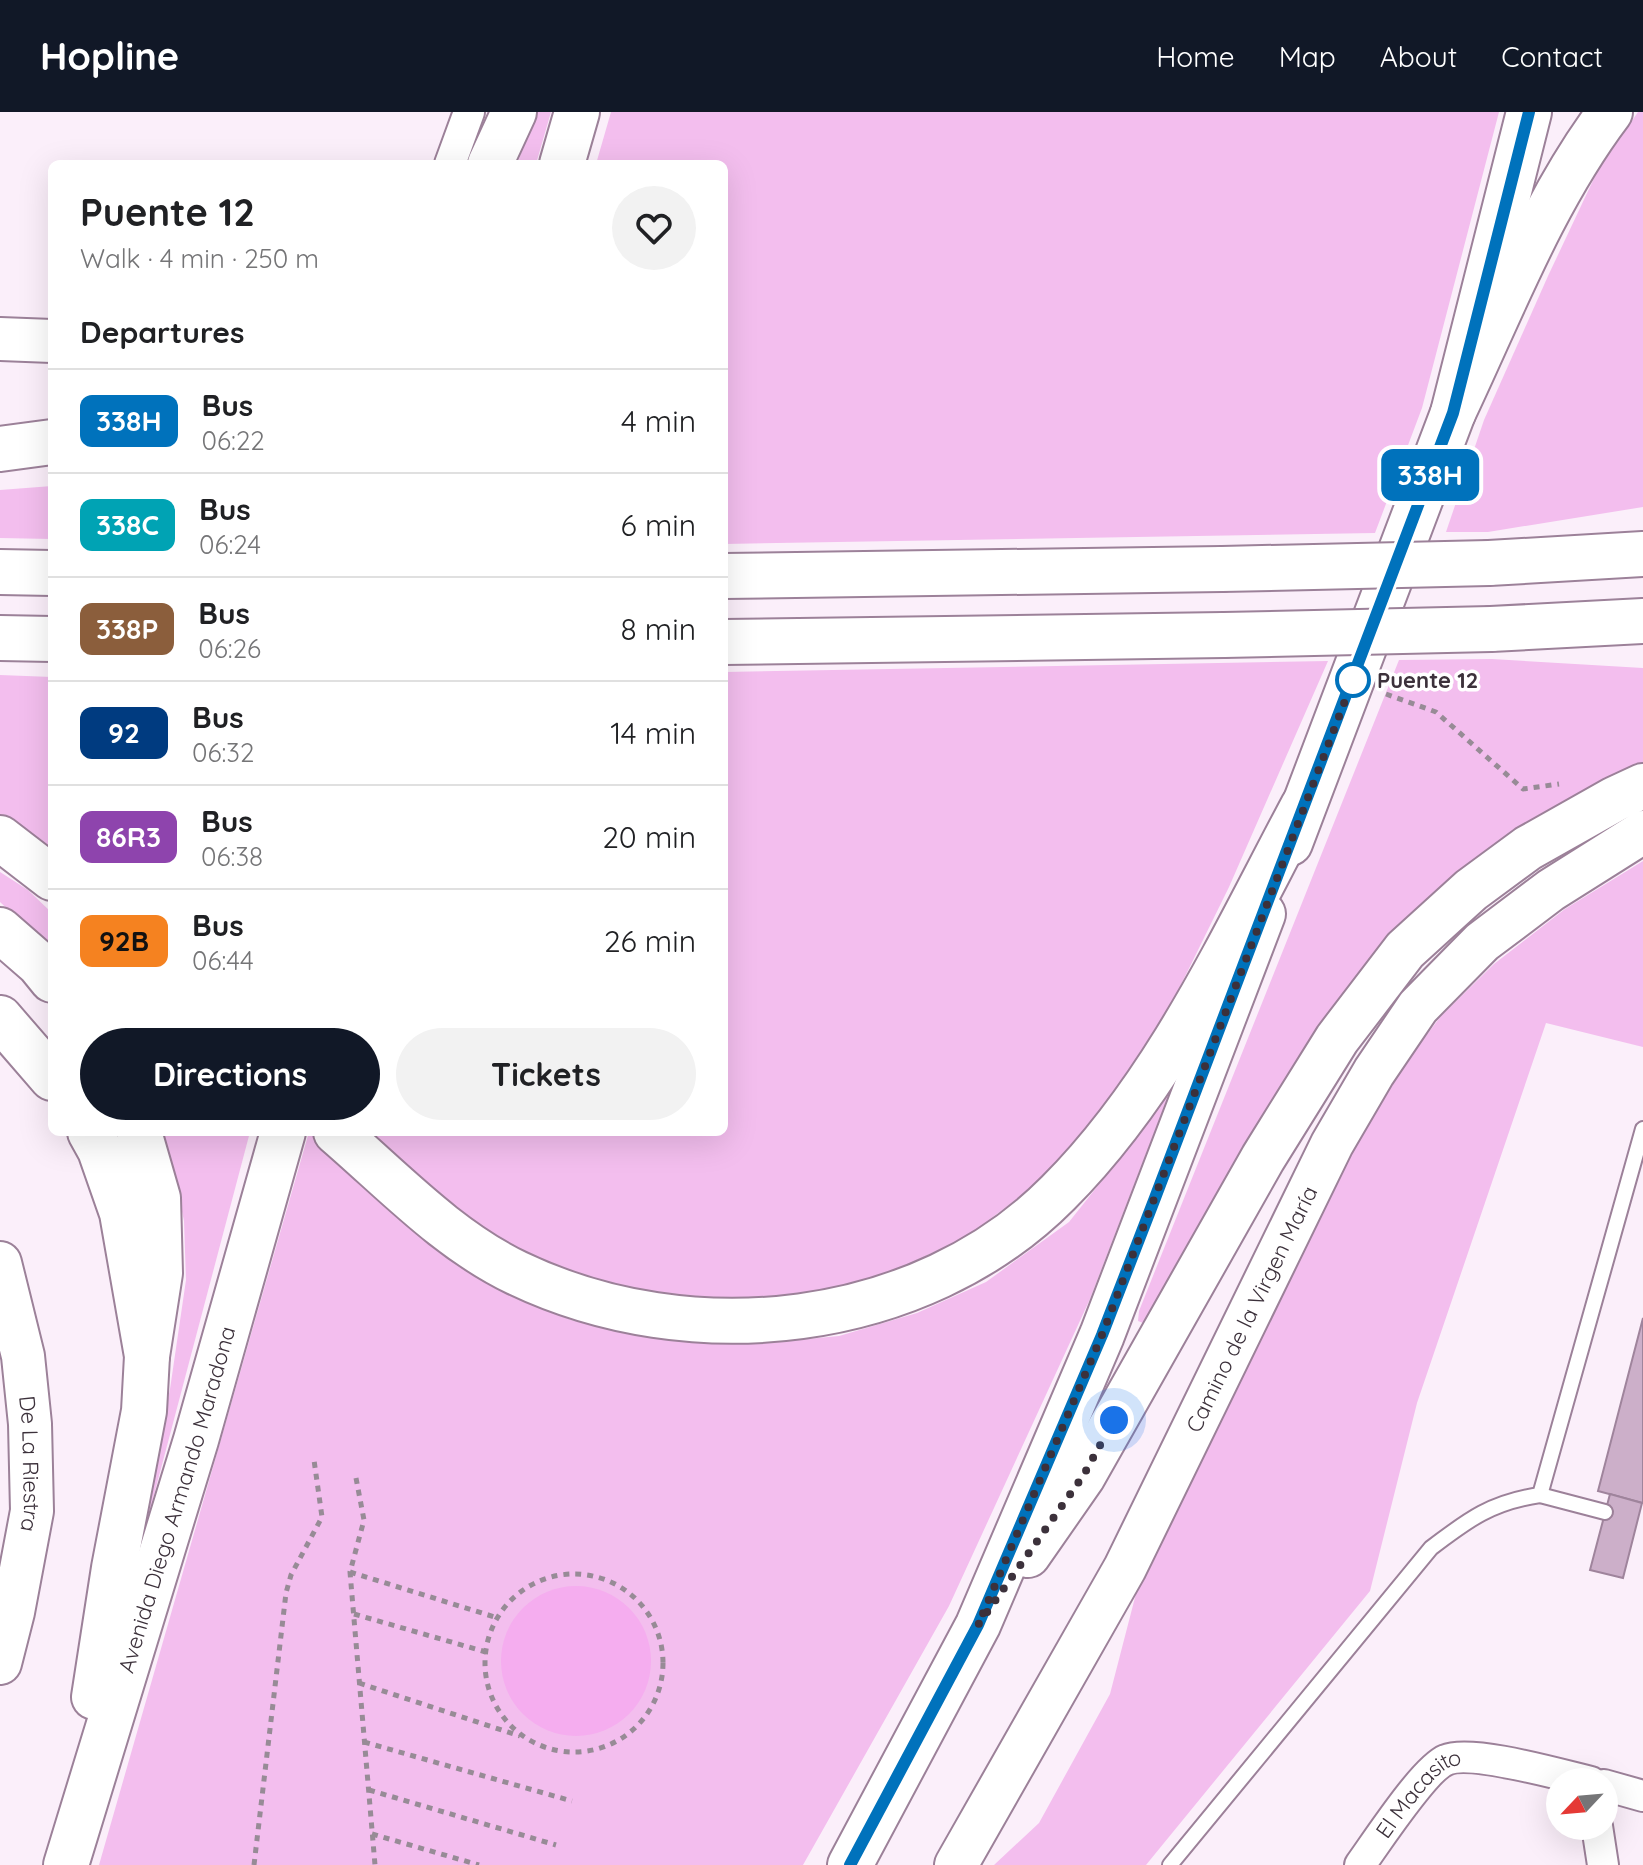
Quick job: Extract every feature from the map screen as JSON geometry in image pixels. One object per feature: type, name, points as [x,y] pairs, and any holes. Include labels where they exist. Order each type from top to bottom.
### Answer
[{"type":"main road","points":[[492,160],[514,112]]},
{"type":"main road","points":[[563,160],[577,112]]},
{"type":"main road","points":[[1453,413],[1529,112]]},
{"type":"main road","points":[[850,1865],[978,1625],[1107,1321],[1453,413],[1573,165],[1610,112]]},
{"type":"main road","points":[[0,449],[48,443]]},
{"type":"main road","points":[[728,576],[1489,563],[1636,553]]},
{"type":"main road","points":[[0,572],[48,573]]},
{"type":"main road","points":[[728,642],[1491,629],[1643,621]]},
{"type":"main road","points":[[1574,625],[1643,633]]},
{"type":"main road","points":[[0,638],[48,639]]},
{"type":"main road","points":[[978,1625],[1083,1476],[1263,1158],[1337,1039],[1405,950],[1471,890],[1528,848],[1643,786]]},
{"type":"main road","points":[[341,1136],[458,1239],[516,1273],[581,1299],[637,1313],[709,1322],[833,1312],[898,1292],[967,1262],[1015,1230],[1057,1194],[1095,1151],[1146,1085],[1205,991],[1303,806]]},
{"type":"main road","points":[[0,838],[48,875]]},
{"type":"main road","points":[[0,930],[48,975]]},
{"type":"main road","points":[[0,1018],[48,1073]]},
{"type":"main road","points":[[92,1136],[122,1213],[147,1356]]},
{"type":"main road","points":[[68,1860],[114,1568],[144,1411],[147,1356],[160,1273],[158,1198],[140,1136]]},
{"type":"main road","name":"Avenida Diego Armando Maradona","points":[[68,1860],[196,1440],[282,1136]]},
{"type":"street","points":[[451,160],[469,112]]},
{"type":"street","points":[[0,339],[48,341]]},
{"type":"street","name":"Camino de la Virgen María","points":[[956,1865],[1125,1568],[1332,1144],[1374,1072],[1418,1007],[1482,942],[1551,890],[1643,832]]},
{"type":"street","name":"De La Riestra","points":[[0,1263],[23,1356],[30,1424],[32,1511],[0,1663]]},
{"type":"street","name":"El Macasito","points":[[1360,1865],[1429,1773],[1445,1760],[1469,1756],[1546,1773]]},
{"type":"street","points":[[1618,1789],[1643,1796]]},
{"type":"street","points":[[1599,1840],[1603,1865]]},
{"type":"lane","points":[[1540,1495],[1643,1129]]},
{"type":"lane","points":[[1170,1865],[1431,1548],[1471,1517],[1512,1499],[1540,1495],[1605,1512]]},
{"type":"path","points":[[1349,689],[1392,695],[1436,712],[1523,789],[1570,782]]},
{"type":"path","points":[[254,1865],[286,1593],[291,1575],[322,1517],[314,1460]]},
{"type":"path","points":[[356,1478],[364,1520],[350,1572],[375,1865]]},
{"type":"path","points":[[350,1572],[498,1618]]},
{"type":"path","points":[[359,1683],[525,1738],[552,1750],[581,1752],[610,1746],[634,1730],[652,1707],[663,1680],[663,1650],[654,1622],[636,1598],[611,1581],[583,1573],[553,1575],[526,1587],[504,1607],[490,1633],[486,1652],[489,1692],[503,1718],[525,1738]]},
{"type":"path","points":[[354,1614],[486,1652]]},
{"type":"path","points":[[364,1742],[572,1801]]},
{"type":"path","points":[[368,1790],[556,1845]]},
{"type":"path","points":[[372,1834],[479,1865]]},
{"type":"shaded area","points":[[536,112],[551,112],[537,160],[518,160]]},
{"type":"shaded area","points":[[611,112],[1499,112],[1422,408],[1375,533],[728,544],[728,160],[597,160]]},
{"type":"shaded area","points":[[1638,112],[1643,112],[1643,507],[1488,532],[1446,532],[1484,420],[1548,276],[1597,172]]},
{"type":"shaded area","points":[[48,486],[48,539],[0,538],[0,490]]},
{"type":"shaded area","points":[[1492,659],[1643,668],[1643,763],[1605,781],[1522,831],[1151,1317],[1143,1323],[1138,1321],[1139,1311],[1399,660]]},
{"type":"shaded area","points":[[1328,661],[1229,887],[1170,1007],[1096,1119],[1040,1182],[966,1237],[894,1271],[827,1292],[763,1301],[638,1293],[585,1279],[526,1256],[469,1221],[369,1136],[728,1136],[728,672]]},
{"type":"shaded area","points":[[0,675],[48,677],[48,848],[0,815]]},
{"type":"shaded area","points":[[1643,861],[1643,1047],[1546,1023],[1417,1403],[1370,1591],[1146,1865],[994,1865],[1039,1823],[1110,1694],[1139,1582],[1352,1152],[1394,1078],[1441,1016],[1494,964],[1565,909]]},
{"type":"shaded area","points":[[0,872],[28,890],[48,909],[48,946],[0,902]]},
{"type":"shaded area","points":[[1178,1071],[1090,1299],[949,1606],[803,1865],[99,1865],[308,1136],[314,1136],[447,1254],[504,1290],[571,1320],[689,1342],[764,1343],[839,1336],[917,1313],[986,1282],[1069,1222],[1123,1154]]},
{"type":"shaded area","points":[[161,1136],[249,1136],[131,1582],[170,1389],[186,1280],[184,1221],[172,1165]]},
{"type":"shaded area","points":[[576,1586],[605,1592],[629,1608],[645,1632],[651,1661],[645,1690],[629,1714],[605,1730],[576,1736],[547,1730],[523,1714],[507,1690],[501,1661],[507,1632],[523,1608],[547,1592]]},
{"type":"building","points":[[1643,1318],[1643,1503],[1598,1491]]},
{"type":"building","points":[[1610,1494],[1642,1503],[1623,1578],[1590,1570]]},
{"type":"bus line","name":"338H","points":[[850,1865],[978,1625],[1102,1335],[1453,413],[1529,112]]},
{"type":"place","name":"Puente 12","points":[[1353,680]]},
{"type":"route","points":[[1114,1420],[1083,1476],[978,1625],[1102,1335],[1353,680]]}]
